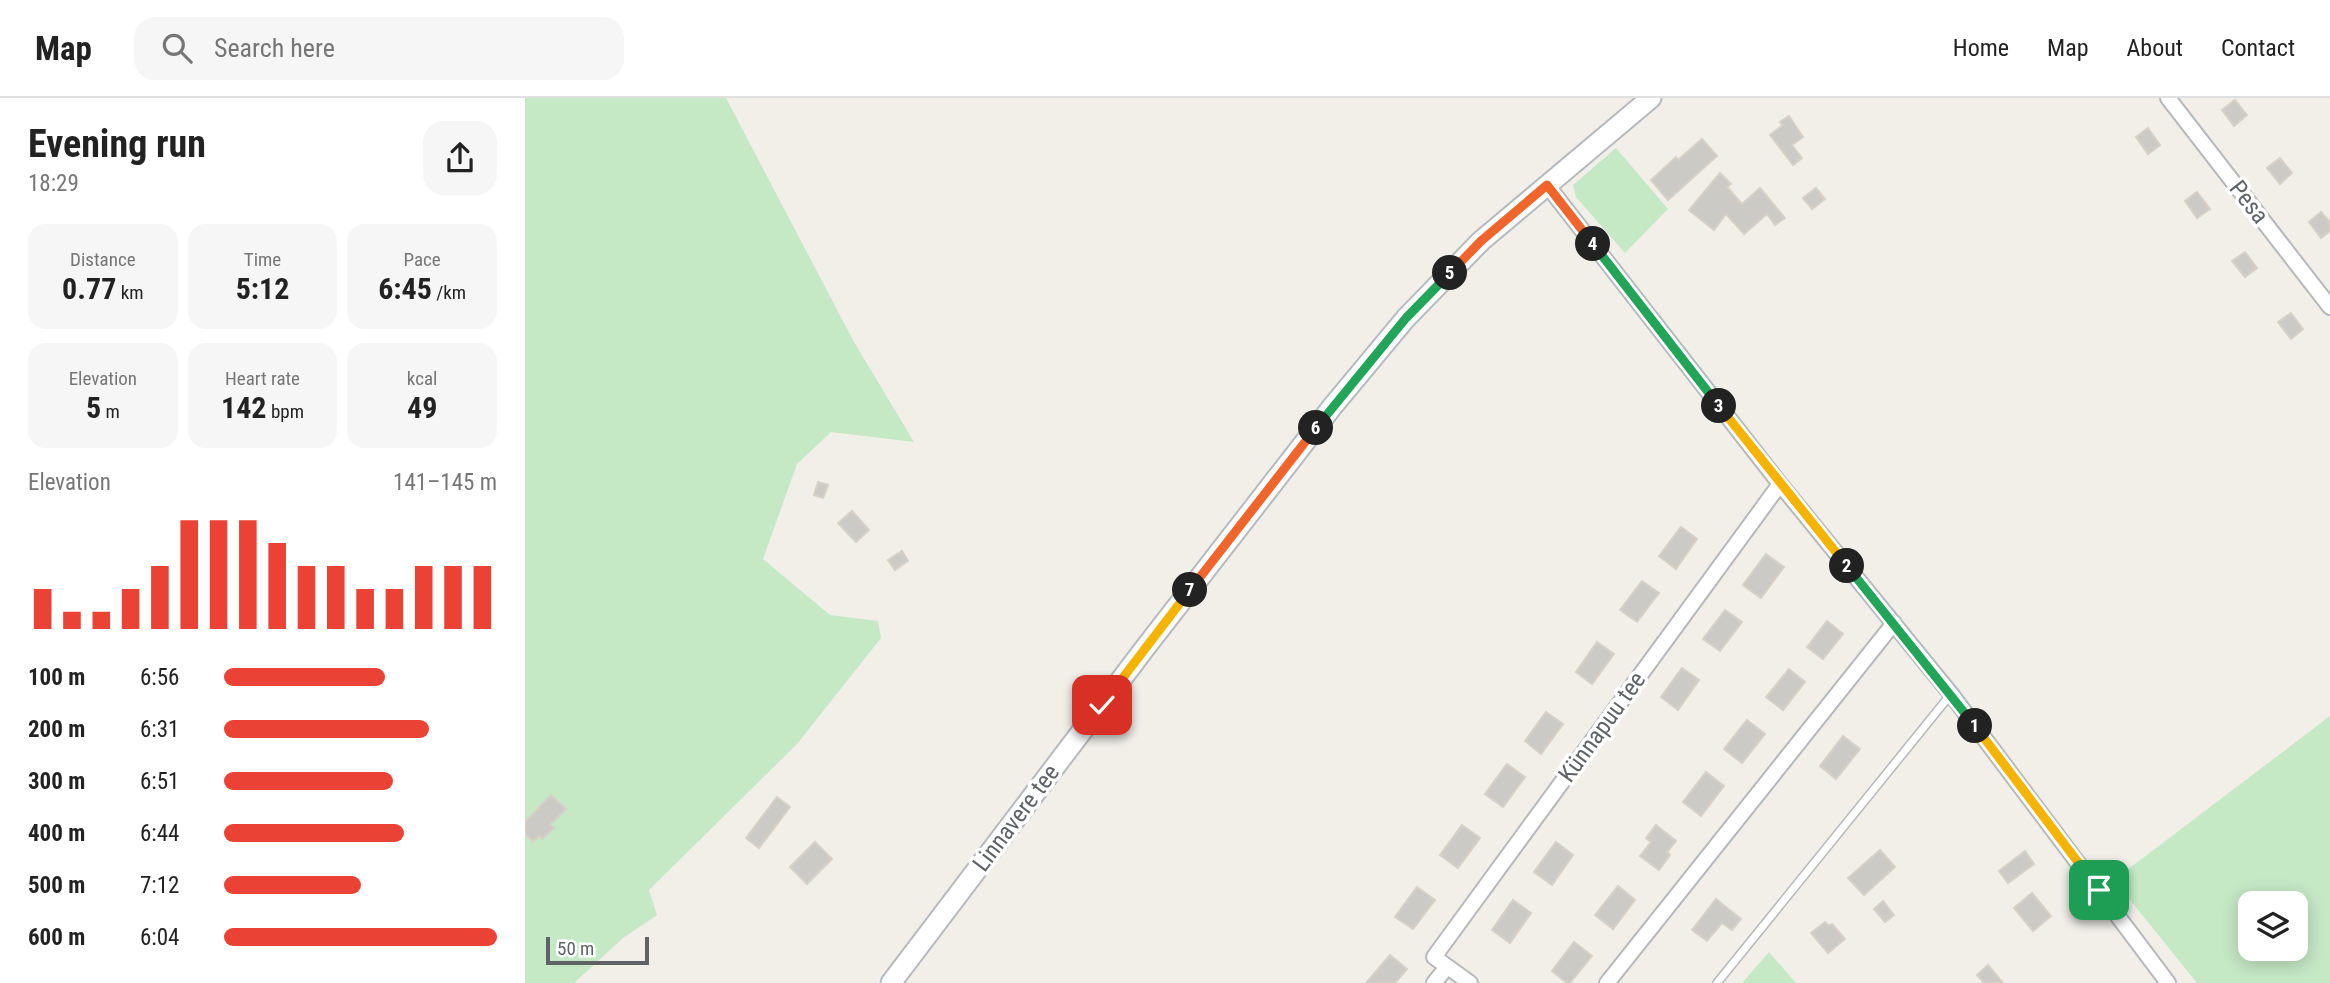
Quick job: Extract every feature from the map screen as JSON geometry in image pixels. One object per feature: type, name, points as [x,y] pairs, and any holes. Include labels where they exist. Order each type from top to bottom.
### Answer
[{"type":"street","name":"Linnavere tee","points":[[891,983],[1145,648],[1332,407],[1406,318],[1481,241],[1651,98]]},
{"type":"street","name":"Pesa","points":[[2168,98],[2330,307]]},
{"type":"street","points":[[1547,185],[1780,484],[1951,694],[2168,983]]},
{"type":"street","name":"Künnapuu tee","points":[[1447,967],[1434,957],[1780,484]]},
{"type":"street","points":[[1607,983],[1894,624]]},
{"type":"street","points":[[1434,983],[1447,967],[1469,983]]},
{"type":"lane","points":[[1717,983],[1951,694]]},
{"type":"green space","points":[[525,98],[726,98],[854,342],[914,442],[831,432],[797,464],[763,559],[830,615],[878,621],[881,638],[797,744],[649,890],[657,915],[623,938],[574,983],[525,983]]},
{"type":"green space","points":[[1616,148],[1668,209],[1625,253],[1576,197],[1573,185]]},
{"type":"green space","points":[[2330,716],[2330,983],[2197,983],[2114,880]]},
{"type":"green space","points":[[1769,952],[1796,983],[1742,983]]},
{"type":"building","points":[[2235,100],[2247,115],[2234,126],[2222,110]]},
{"type":"building","points":[[1789,116],[1803,137],[1792,145],[1802,158],[1793,165],[1770,135],[1783,125],[1780,122]]},
{"type":"building","points":[[2148,128],[2160,145],[2148,154],[2136,137]]},
{"type":"building","points":[[1702,139],[1717,156],[1668,200],[1651,180],[1676,157],[1678,160]]},
{"type":"building","points":[[2280,158],[2292,173],[2280,184],[2267,168]]},
{"type":"building","points":[[1720,173],[1731,184],[1727,187],[1742,204],[1760,188],[1785,218],[1775,225],[1767,214],[1744,234],[1726,214],[1714,230],[1689,210]]},
{"type":"building","points":[[1816,188],[1825,199],[1812,209],[1803,198]]},
{"type":"building","points":[[2197,192],[2210,209],[2197,218],[2185,201]]},
{"type":"building","points":[[2321,212],[2330,222],[2330,231],[2321,238],[2309,222]]},
{"type":"building","points":[[2245,252],[2257,268],[2245,277],[2232,261]]},
{"type":"building","points":[[2291,313],[2303,329],[2291,339],[2278,322]]},
{"type":"building","points":[[818,482],[828,485],[823,498],[814,495]]},
{"type":"building","points":[[852,511],[869,530],[856,542],[838,523]]},
{"type":"building","points":[[1681,527],[1697,539],[1676,569],[1659,556]]},
{"type":"building","points":[[902,551],[908,561],[895,570],[888,560]]},
{"type":"building","points":[[1766,554],[1784,567],[1761,598],[1743,585]]},
{"type":"building","points":[[1642,581],[1659,593],[1637,622],[1620,610]]},
{"type":"building","points":[[1725,610],[1742,622],[1720,651],[1703,639]]},
{"type":"building","points":[[1827,621],[1843,634],[1823,659],[1807,647]]},
{"type":"building","points":[[1597,642],[1614,654],[1592,684],[1576,672]]},
{"type":"building","points":[[1682,668],[1699,680],[1678,710],[1661,697]]},
{"type":"building","points":[[1789,669],[1805,682],[1783,710],[1766,697]]},
{"type":"building","points":[[1546,712],[1563,724],[1541,754],[1525,741]]},
{"type":"building","points":[[1747,720],[1765,734],[1742,763],[1724,749]]},
{"type":"building","points":[[1843,736],[1860,749],[1836,779],[1820,766]]},
{"type":"building","points":[[1507,764],[1525,777],[1503,807],[1485,794]]},
{"type":"building","points":[[1706,772],[1724,786],[1701,816],[1683,802]]},
{"type":"building","points":[[551,795],[566,809],[550,825],[554,828],[542,839],[539,836],[533,842],[525,834],[525,822]]},
{"type":"building","points":[[777,797],[790,807],[759,848],[746,838]]},
{"type":"building","points":[[1462,825],[1480,838],[1458,868],[1440,855]]},
{"type":"building","points":[[1656,825],[1676,841],[1667,852],[1670,855],[1659,870],[1640,856],[1651,842],[1646,838]]},
{"type":"building","points":[[815,842],[832,859],[807,884],[790,867]]},
{"type":"building","points":[[1556,842],[1573,855],[1552,885],[1534,872]]},
{"type":"building","points":[[1880,850],[1895,867],[1864,895],[1848,878]]},
{"type":"building","points":[[2025,851],[2034,864],[2008,883],[1999,871]]},
{"type":"building","points":[[1618,886],[1635,900],[1613,929],[1595,915]]},
{"type":"building","points":[[1417,887],[1435,900],[1413,929],[1395,917]]},
{"type":"building","points":[[2032,893],[2051,916],[2033,931],[2014,908]]},
{"type":"building","points":[[1716,899],[1741,919],[1732,930],[1722,923],[1707,941],[1692,930]]},
{"type":"building","points":[[1513,900],[1531,913],[1510,943],[1492,930]]},
{"type":"building","points":[[1883,901],[1894,915],[1885,922],[1874,909]]},
{"type":"building","points":[[1825,922],[1829,926],[1832,924],[1845,939],[1828,953],[1811,933]]},
{"type":"building","points":[[1574,942],[1592,956],[1570,983],[1567,983],[1552,971]]},
{"type":"building","points":[[1390,955],[1407,969],[1395,983],[1366,983]]},
{"type":"building","points":[[1988,965],[2003,983],[1984,983],[1977,975]]},
{"type":"route","points":[[1102,705],[1332,407],[1406,318],[1481,241],[1547,185],[1780,484],[1951,694],[2099,890]]}]
